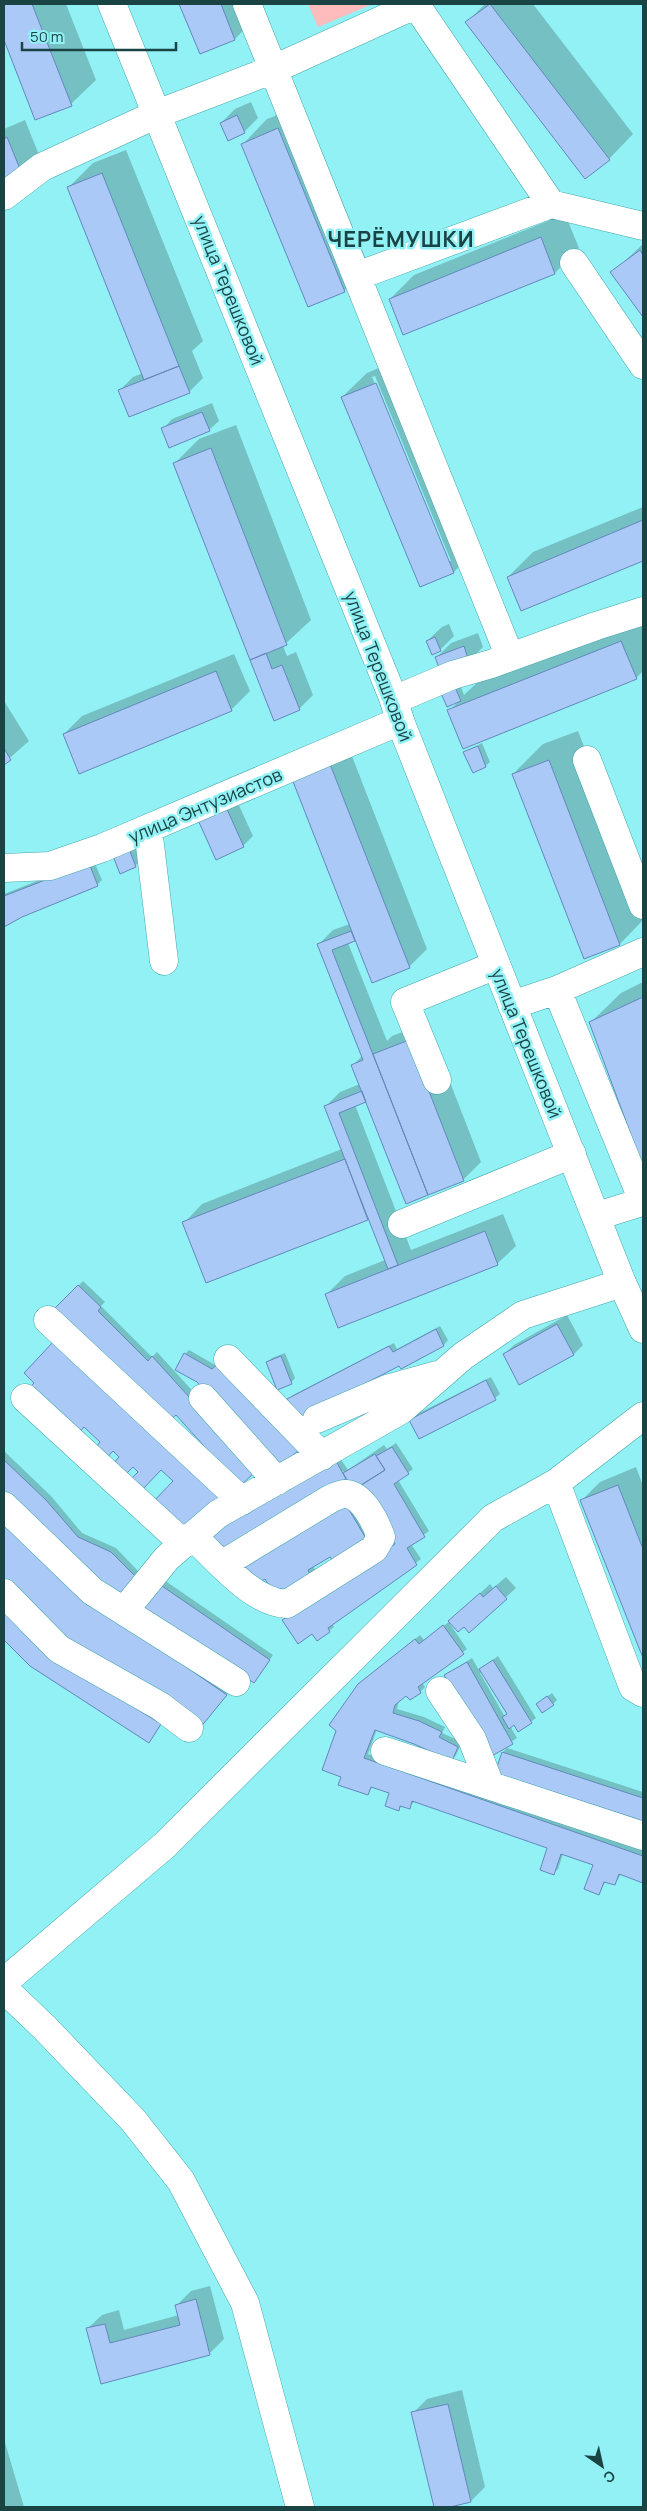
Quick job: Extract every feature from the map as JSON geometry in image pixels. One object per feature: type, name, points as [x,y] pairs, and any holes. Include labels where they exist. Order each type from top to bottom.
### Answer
[{"type":"main road","name":"улица Терешковой","points":[[112,4],[398,710],[496,965],[622,1283],[643,1329]]},
{"type":"main road","points":[[248,4],[510,657]]},
{"type":"main road","points":[[4,196],[42,167],[157,114],[274,69],[416,4],[551,204]]},
{"type":"main road","points":[[357,276],[551,204],[643,226]]},
{"type":"main road","points":[[574,263],[643,365]]},
{"type":"main road","name":"улица Энтузиастов","points":[[4,868],[50,866],[148,829],[398,710],[453,675],[643,611]]},
{"type":"main road","points":[[587,760],[643,905]]},
{"type":"main road","points":[[148,829],[164,961]]},
{"type":"main road","points":[[512,1005],[557,990],[643,952]]},
{"type":"main road","points":[[438,1080],[405,1002],[496,965]]},
{"type":"main road","points":[[557,990],[643,1201],[597,1216]]},
{"type":"main road","points":[[402,1224],[572,1154]]},
{"type":"main road","points":[[124,1611],[167,1558],[218,1514],[400,1410],[463,1356],[523,1315],[622,1283]]},
{"type":"main road","points":[[48,1320],[242,1501]]},
{"type":"main road","points":[[228,1359],[322,1456]]},
{"type":"main road","points":[[318,1419],[387,1389],[443,1373]]},
{"type":"main road","points":[[25,1398],[188,1540],[223,1564],[257,1595],[273,1603],[287,1604],[374,1549],[380,1537],[376,1524],[356,1497],[345,1494],[330,1498],[223,1564]]},
{"type":"main road","points":[[203,1398],[277,1481]]},
{"type":"main road","points":[[4,1982],[165,1845],[492,1518],[556,1483],[643,1416]]},
{"type":"main road","points":[[556,1483],[632,1688],[643,1693]]},
{"type":"main road","points":[[4,1506],[92,1590],[236,1682]]},
{"type":"main road","points":[[4,1593],[60,1649],[160,1706],[189,1728]]},
{"type":"main road","points":[[440,1691],[472,1739],[490,1785]]},
{"type":"main road","points":[[385,1751],[643,1836]]},
{"type":"main road","points":[[4,1989],[45,2028],[133,2120],[181,2180],[244,2303],[300,2507]]},
{"type":"shaded area","points":[[308,4],[373,4],[318,27]]},
{"type":"building","points":[[4,4],[32,4],[72,106],[35,120],[4,40]]},
{"type":"building","points":[[179,4],[221,4],[235,40],[200,54]]},
{"type":"building","points":[[490,4],[610,160],[585,179],[465,22]]},
{"type":"building","points":[[237,115],[245,133],[228,141],[220,123]]},
{"type":"building","points":[[278,128],[345,292],[308,307],[241,144]]},
{"type":"building","points":[[7,137],[22,174],[4,181],[4,139]]},
{"type":"building","points":[[102,173],[179,366],[144,380],[67,187]]},
{"type":"building","points":[[541,237],[555,274],[403,335],[389,299]]},
{"type":"building","points":[[640,250],[643,255],[643,317],[610,272]]},
{"type":"building","points":[[179,366],[190,393],[129,417],[118,390]]},
{"type":"building","points":[[376,383],[454,573],[420,587],[341,397]]},
{"type":"building","points":[[202,412],[210,431],[169,448],[161,428]]},
{"type":"building","points":[[211,448],[287,645],[250,660],[173,463]]},
{"type":"building","points":[[643,520],[643,561],[521,611],[507,577]]},
{"type":"building","points":[[435,637],[441,651],[432,655],[426,641]]},
{"type":"building","points":[[621,641],[637,679],[463,749],[447,710]]},
{"type":"building","points":[[464,646],[469,662],[441,673],[435,657]]},
{"type":"building","points":[[266,653],[272,669],[282,665],[300,710],[274,721],[250,660]]},
{"type":"building","points":[[216,671],[232,711],[79,774],[63,734]]},
{"type":"building","points":[[454,685],[461,701],[447,707],[440,691]]},
{"type":"building","points":[[478,746],[486,767],[473,773],[463,752]]},
{"type":"building","points":[[4,748],[11,760],[4,765]]},
{"type":"building","points":[[549,760],[620,945],[584,959],[512,774]]},
{"type":"building","points":[[330,764],[410,968],[372,983],[292,779]]},
{"type":"building","points":[[226,807],[244,847],[216,860],[198,820]]},
{"type":"building","points":[[129,849],[136,867],[120,874],[113,856]]},
{"type":"building","points":[[89,863],[98,886],[22,917],[4,927],[4,896]]},
{"type":"building","points":[[351,931],[355,941],[332,950],[428,1195],[406,1204],[351,1065],[363,1060],[317,944]]},
{"type":"building","points":[[643,997],[643,1167],[589,1022]]},
{"type":"building","points":[[409,1040],[464,1181],[428,1195],[373,1054]]},
{"type":"building","points":[[362,1091],[366,1102],[339,1113],[398,1265],[388,1269],[324,1106]]},
{"type":"building","points":[[345,1159],[368,1220],[206,1283],[182,1222]]},
{"type":"building","points":[[485,1231],[498,1265],[338,1328],[325,1294]]},
{"type":"building","points":[[78,1285],[101,1307],[98,1311],[148,1361],[152,1356],[256,1471],[240,1486],[176,1415],[170,1420],[54,1309]]},
{"type":"building","points":[[557,1324],[574,1355],[519,1385],[503,1354]]},
{"type":"building","points":[[436,1329],[444,1346],[401,1369],[399,1366],[297,1419],[287,1399],[389,1346],[393,1352]]},
{"type":"building","points":[[55,1340],[221,1494],[185,1533],[153,1502],[173,1481],[161,1470],[141,1491],[129,1481],[138,1472],[133,1467],[125,1475],[113,1464],[119,1457],[113,1451],[104,1461],[93,1451],[100,1442],[84,1427],[77,1435],[28,1389],[34,1383],[24,1373]]},
{"type":"building","points":[[184,1353],[212,1369],[220,1362],[301,1448],[278,1469],[197,1382],[175,1370]]},
{"type":"building","points":[[281,1356],[292,1384],[277,1390],[266,1362]]},
{"type":"building","points":[[486,1380],[496,1400],[419,1439],[409,1420]]},
{"type":"building","points":[[392,1447],[409,1474],[394,1484],[425,1537],[407,1548],[417,1565],[328,1628],[330,1632],[317,1641],[312,1634],[298,1644],[282,1620],[395,1544],[360,1486],[385,1470],[376,1456]]},
{"type":"building","points":[[375,1454],[385,1470],[353,1490],[343,1473]]},
{"type":"building","points":[[4,1460],[46,1500],[78,1537],[111,1552],[136,1577],[121,1595],[106,1589],[4,1491]]},
{"type":"building","points":[[336,1461],[346,1479],[304,1505],[264,1523],[220,1550],[210,1532]]},
{"type":"building","points":[[618,1485],[643,1549],[643,1658],[580,1500]]},
{"type":"building","points":[[345,1503],[367,1540],[333,1561],[330,1557],[308,1570],[311,1576],[276,1597],[265,1579],[252,1587],[239,1566]]},
{"type":"building","points":[[4,1523],[86,1604],[125,1625],[227,1695],[200,1728],[56,1635],[4,1584]]},
{"type":"building","points":[[159,1584],[270,1660],[254,1683],[143,1607]]},
{"type":"building","points":[[496,1586],[507,1599],[469,1633],[464,1627],[458,1632],[448,1621],[480,1593],[483,1597]]},
{"type":"building","points":[[4,1611],[42,1649],[161,1724],[149,1743],[30,1666],[4,1640]]},
{"type":"building","points":[[443,1625],[464,1654],[418,1687],[421,1693],[410,1700],[406,1696],[395,1705],[393,1713],[419,1721],[442,1732],[439,1737],[458,1747],[452,1761],[414,1744],[375,1730],[364,1758],[643,1856],[643,1883],[619,1874],[615,1885],[604,1882],[599,1895],[584,1889],[593,1865],[561,1854],[554,1875],[540,1870],[547,1848],[412,1801],[410,1809],[400,1806],[399,1811],[385,1806],[389,1793],[371,1787],[368,1795],[338,1785],[341,1777],[322,1770],[336,1731],[329,1725],[358,1684],[415,1639],[419,1644]]},
{"type":"building","points":[[493,1660],[532,1723],[518,1732],[514,1725],[509,1729],[502,1717],[507,1714],[479,1669]]},
{"type":"building","points":[[467,1662],[513,1744],[490,1757],[444,1675]]},
{"type":"building","points":[[547,1696],[554,1705],[542,1713],[536,1704]]},
{"type":"building","points":[[502,1752],[643,1798],[643,1821],[495,1773]]},
{"type":"building","points":[[196,2299],[210,2355],[101,2384],[86,2328],[105,2324],[110,2343],[180,2325],[175,2305]]},
{"type":"building","points":[[448,2404],[471,2502],[450,2507],[434,2507],[411,2412]]},
{"type":"district","name":"ЧЕРЁМУШКИ","points":[[401,239]]}]
